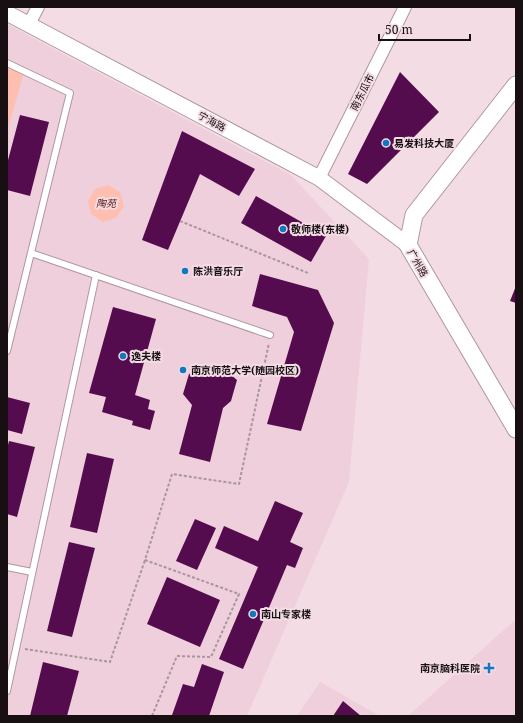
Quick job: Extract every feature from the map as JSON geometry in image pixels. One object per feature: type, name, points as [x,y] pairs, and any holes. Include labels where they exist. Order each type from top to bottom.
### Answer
[{"type":"main road","name":"广州路","points":[[516,85],[414,215],[408,244],[516,429]]},
{"type":"street","points":[[29,24],[38,7]]},
{"type":"street","name":"南东瓜市","points":[[319,178],[406,7]]},
{"type":"street","name":"宁海路","points":[[7,13],[319,178],[408,244]]},
{"type":"lane","points":[[7,63],[70,92],[7,351]]},
{"type":"lane","points":[[31,253],[270,335]]},
{"type":"lane","points":[[7,690],[96,276]]},
{"type":"lane","points":[[7,567],[32,572]]},
{"type":"path","points":[[180,221],[308,273]]},
{"type":"path","points":[[16,648],[110,662],[145,560],[172,474],[239,484],[270,335]]},
{"type":"path","points":[[145,560],[239,594],[211,657],[177,656],[152,716]]},
{"type":"shaded area","name":"南京师范大学(随园校区)","points":[[7,24],[291,175],[369,259],[349,482],[247,716],[7,716]]},
{"type":"shaded area","name":"南京脑科医院","points":[[515,620],[516,716],[408,716]]},
{"type":"shaded area","points":[[320,682],[380,716],[297,716]]},
{"type":"green space","points":[[7,66],[24,73],[7,131]]},
{"type":"green space","name":"陶苑","points":[[108,185],[120,192],[124,206],[116,218],[103,222],[91,214],[88,201],[95,189]]},
{"type":"building","name":"易发科技大厦","points":[[400,72],[439,112],[367,184],[348,174]]},
{"type":"building","points":[[20,115],[49,122],[30,196],[7,190],[7,164]]},
{"type":"building","points":[[182,131],[255,169],[239,196],[200,174],[168,250],[142,240]]},
{"type":"building","name":"敬师楼(东楼)","points":[[256,196],[326,236],[311,262],[241,223]]},
{"type":"building","points":[[260,274],[318,290],[334,323],[301,431],[267,424],[294,332],[287,317],[252,306]]},
{"type":"building","points":[[516,286],[516,303],[510,301]]},
{"type":"building","name":"逸夫楼","points":[[113,307],[156,319],[135,395],[150,400],[148,409],[155,411],[150,430],[132,425],[133,421],[102,412],[106,397],[89,393]]},
{"type":"building","points":[[206,365],[224,369],[237,380],[231,401],[223,408],[210,462],[179,454],[192,405],[183,394],[189,374]]},
{"type":"building","points":[[7,397],[30,403],[22,434],[7,430]]},
{"type":"building","points":[[9,441],[35,447],[17,517],[7,514],[7,449]]},
{"type":"building","points":[[87,453],[114,459],[97,533],[70,527]]},
{"type":"building","name":"南山专家楼","points":[[275,501],[303,513],[290,542],[303,548],[295,568],[287,565],[243,669],[219,659],[258,567],[215,548],[224,526],[258,541]]},
{"type":"building","points":[[195,519],[216,528],[197,570],[176,561]]},
{"type":"building","points":[[69,542],[95,548],[72,637],[47,631]]},
{"type":"building","points":[[167,577],[220,600],[200,647],[147,624]]},
{"type":"building","points":[[43,662],[79,671],[67,716],[30,716]]},
{"type":"building","points":[[202,664],[224,672],[209,716],[172,715],[183,684],[194,687]]},
{"type":"building","points":[[343,701],[361,716],[333,716]]},
{"type":"place","name":"易发科技大厦","points":[[386,143]]},
{"type":"place","name":"敬师楼(东楼)","points":[[283,229]]},
{"type":"place","name":"陈洪音乐厅","points":[[185,271]]},
{"type":"place","name":"逸夫楼","points":[[123,356]]},
{"type":"place","name":"南京师范大学(随园校区)","points":[[183,370]]},
{"type":"place","name":"南山专家楼","points":[[253,614]]},
{"type":"place","name":"南京脑科医院","points":[[489,668]]}]
